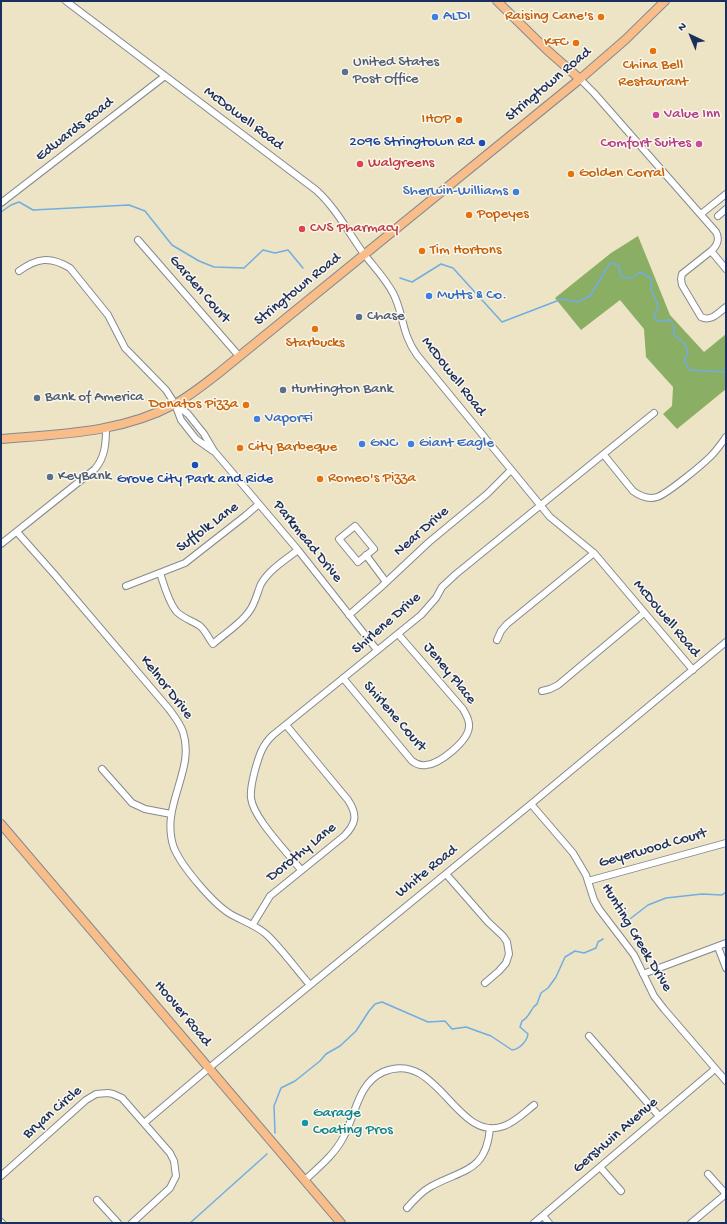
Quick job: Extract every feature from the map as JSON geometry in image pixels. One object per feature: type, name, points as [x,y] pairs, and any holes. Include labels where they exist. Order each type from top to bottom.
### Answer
[{"type":"main road","points":[[497,1],[545,48],[580,79]]},
{"type":"main road","name":"Stringtown Road","points":[[1,439],[84,432],[106,428],[132,422],[175,404],[202,386],[580,79],[625,40],[665,1]]},
{"type":"main road","name":"Hoover Road","points":[[2,827],[341,1223]]},
{"type":"street","name":"McDowell Road","points":[[66,1],[316,190],[326,200],[364,254],[384,277],[393,294],[405,332],[412,347],[540,504],[555,521],[594,553],[693,670]]},
{"type":"street","name":"Edwards Road","points":[[1,203],[165,76]]},
{"type":"street","points":[[580,79],[594,93],[718,235],[716,246],[682,274],[680,279],[701,317],[710,319],[726,307]]},
{"type":"street","points":[[701,214],[726,194]]},
{"type":"street","points":[[718,216],[726,209]]},
{"type":"street","name":"Garden Court","points":[[138,240],[239,356]]},
{"type":"street","points":[[711,251],[726,269]]},
{"type":"street","name":"Parkmead Drive","points":[[19,271],[27,265],[41,260],[53,260],[70,268],[108,315],[125,348],[166,390],[175,404],[181,420],[196,439],[214,451]]},
{"type":"street","name":"Parkmead Drive","points":[[175,404],[188,414],[204,434],[214,451],[298,550],[377,650]]},
{"type":"street","name":"Shirlene Drive","points":[[302,870],[255,812],[251,797],[251,789],[260,751],[268,740],[420,615],[436,598],[442,587],[456,574],[540,504],[604,455],[654,413]]},
{"type":"street","points":[[1,544],[95,469],[101,460],[104,451],[106,428]]},
{"type":"street","points":[[604,455],[633,491],[645,497],[658,497],[711,456],[720,447],[726,436]]},
{"type":"street","name":"Near Drive","points":[[349,615],[429,542],[487,494],[512,470]]},
{"type":"street","name":"Suffolk Lane","points":[[126,586],[185,563],[259,504]]},
{"type":"street","points":[[355,526],[374,549],[366,555],[358,562],[339,540],[355,526]]},
{"type":"street","name":"Kelnor Drive","points":[[17,532],[164,703],[179,724],[185,740],[186,758],[171,814],[171,836],[175,850],[184,865],[222,908],[231,914],[253,924],[267,935],[310,985]]},
{"type":"street","points":[[160,573],[165,588],[176,611],[206,632],[208,638],[213,644],[249,612],[267,576],[298,550]]},
{"type":"street","points":[[497,640],[501,631],[507,624],[594,553]]},
{"type":"street","points":[[366,555],[386,582]]},
{"type":"street","points":[[542,691],[558,685],[644,613]]},
{"type":"street","name":"Jeney Place","points":[[398,634],[463,709],[469,720],[468,733],[464,739],[450,752]]},
{"type":"street","name":"White Road","points":[[144,1123],[726,642]]},
{"type":"street","name":"Shirlene Court","points":[[343,678],[412,761],[417,764],[428,765],[439,761],[450,752]]},
{"type":"street","name":"Dorothy Lane","points":[[253,924],[270,896],[350,829],[355,816],[352,806],[348,800],[286,725]]},
{"type":"street","points":[[102,769],[132,802],[146,809],[171,814]]},
{"type":"street","name":"Hunting Creek Drive","points":[[531,804],[573,852],[588,881],[594,900],[599,909],[634,955],[654,996],[726,1081]]},
{"type":"street","name":"Geyerwood Court","points":[[588,881],[726,843]]},
{"type":"street","points":[[446,874],[507,942],[509,954],[506,963],[499,971],[484,982]]},
{"type":"street","points":[[643,974],[726,943]]},
{"type":"street","points":[[718,947],[726,968]]},
{"type":"street","points":[[589,1036],[659,1116]]},
{"type":"street","name":"Gershwin Avenue","points":[[534,1223],[715,1069]]},
{"type":"street","points":[[304,1180],[334,1152],[343,1139],[359,1098],[366,1085],[377,1076],[390,1070],[411,1070],[425,1076],[472,1122],[483,1127],[490,1128],[509,1124],[534,1105]]},
{"type":"street","name":"Bryan Circle","points":[[1,1176],[86,1100],[96,1094],[108,1093],[118,1096],[126,1102],[172,1156],[176,1165],[176,1176],[174,1182],[166,1193],[132,1223]]},
{"type":"street","points":[[407,1208],[429,1188],[464,1172],[476,1164],[485,1152],[490,1128]]},
{"type":"street","points":[[600,1167],[621,1191]]},
{"type":"street","points":[[692,1223],[726,1194],[708,1174]]},
{"type":"street","points":[[97,1200],[118,1223]]},
{"type":"street","points":[[543,1216],[549,1223]]},
{"type":"green space","points":[[638,236],[670,315],[704,352],[726,334],[726,389],[677,429],[663,414],[672,406],[673,387],[646,357],[644,329],[620,300],[581,330],[555,298],[611,253]]},
{"type":"waterway","points":[[1,212],[11,205],[19,202],[33,210],[129,205],[145,211],[172,245],[199,261],[214,267],[244,268],[263,250],[275,253],[288,250],[303,268]]},
{"type":"waterway","points":[[400,278],[412,282],[441,264],[453,268],[502,322],[562,299],[577,302],[590,296],[610,263],[619,265],[621,277],[632,278],[640,272],[652,279],[651,288],[658,306],[654,317],[658,321],[670,320],[674,327],[674,335],[685,344],[688,353],[684,361],[690,370],[725,372],[726,367]]},
{"type":"waterway","points":[[626,922],[648,905],[666,898],[702,894],[722,895],[726,892]]},
{"type":"waterway","points":[[275,1133],[274,1106],[281,1088],[295,1081],[320,1061],[326,1054],[340,1046],[356,1031],[375,1004],[382,1002],[428,1022],[445,1021],[452,1029],[466,1027],[491,1036],[512,1050],[518,1048],[526,1039],[528,1034],[520,1027],[522,1021],[537,1004],[541,993],[548,988],[556,977],[565,957],[575,951],[584,953],[596,948],[598,942],[603,939]]},
{"type":"waterway","points":[[190,1223],[267,1154]]},
{"type":"place","name":"ALDI","points":[[435,17]]},
{"type":"place","name":"Raising Cane's","points":[[601,17]]},
{"type":"place","name":"KFC","points":[[576,43]]},
{"type":"place","name":"China Bell Restaurant","points":[[653,51]]},
{"type":"place","name":"United States Post Office","points":[[345,72]]},
{"type":"place","name":"Value Inn","points":[[656,115]]},
{"type":"place","name":"IHOP","points":[[459,120]]},
{"type":"place","name":"2096 Stringtown Rd","points":[[482,143]]},
{"type":"place","name":"Comfort Suites","points":[[699,144]]},
{"type":"place","name":"Walgreens","points":[[360,164]]},
{"type":"place","name":"Golden Corral","points":[[571,174]]},
{"type":"place","name":"Sherwin-Williams","points":[[516,192]]},
{"type":"place","name":"Popeyes","points":[[469,215]]},
{"type":"place","name":"CVS Pharmacy","points":[[302,229]]},
{"type":"place","name":"Tim Hortons","points":[[422,251]]},
{"type":"place","name":"Mutts & Co.","points":[[429,296]]},
{"type":"place","name":"Chase","points":[[359,317]]},
{"type":"place","name":"Starbucks","points":[[315,329]]},
{"type":"place","name":"Huntington Bank","points":[[283,390]]},
{"type":"place","name":"Bank of America","points":[[37,398]]},
{"type":"place","name":"Donatos Pizza","points":[[246,405]]},
{"type":"place","name":"VaporFi","points":[[257,419]]},
{"type":"place","name":"GNC","points":[[362,444]]},
{"type":"place","name":"Giant Eagle","points":[[411,444]]},
{"type":"place","name":"City Barbeque","points":[[240,448]]},
{"type":"place","name":"Grove City Park and Ride","points":[[195,465]]},
{"type":"place","name":"KeyBank","points":[[50,477]]},
{"type":"place","name":"Romeo's Pizza","points":[[320,479]]},
{"type":"place","name":"Garage Coating Pros","points":[[305,1123]]}]
